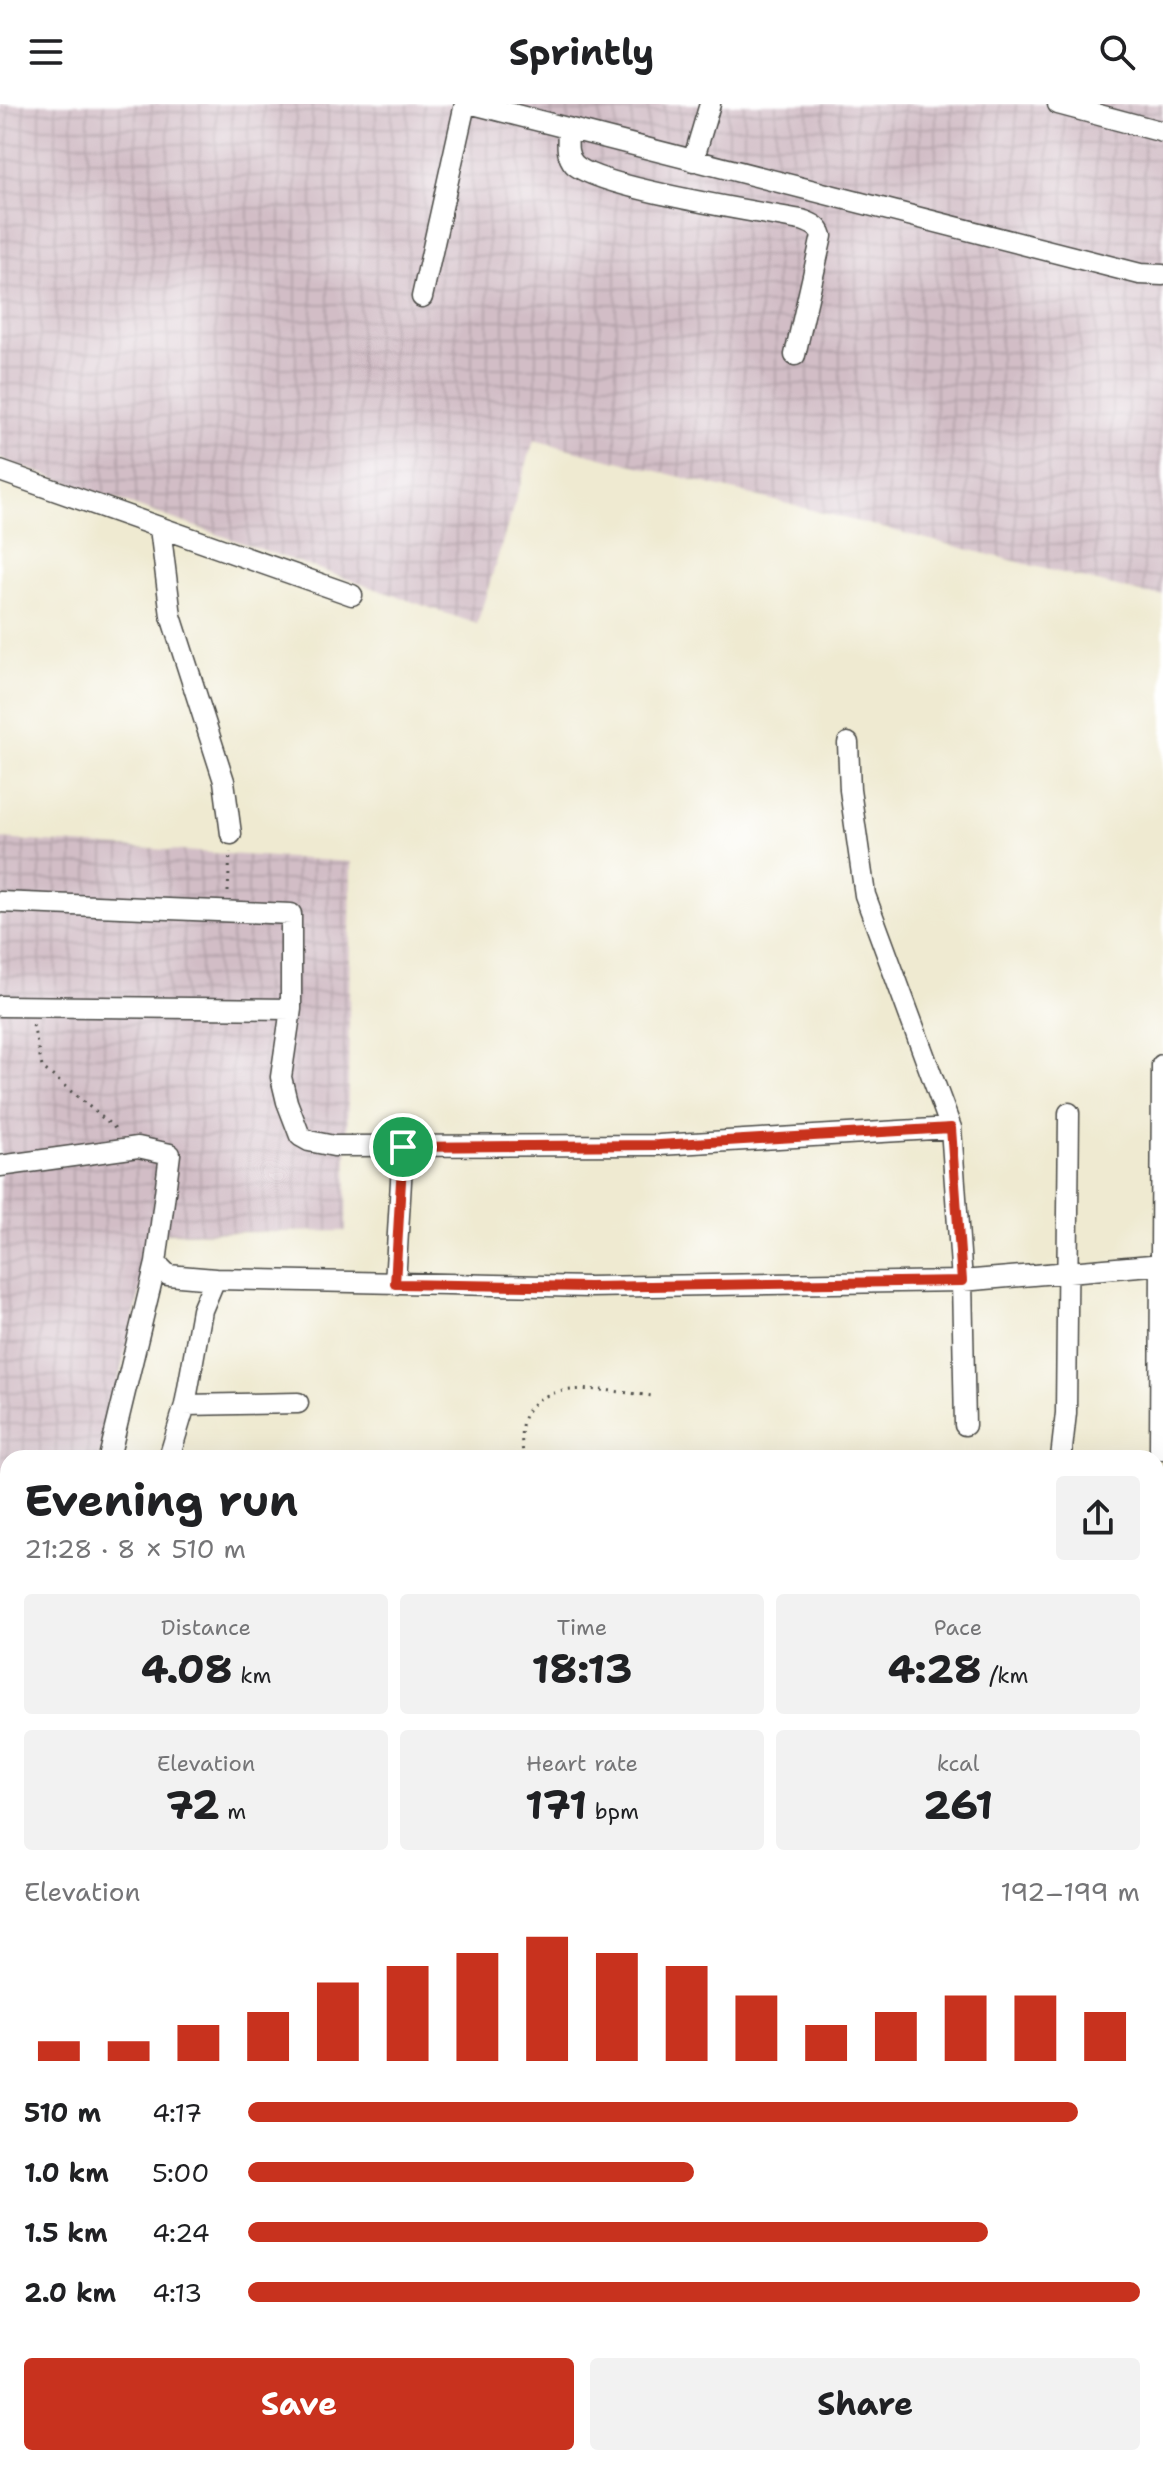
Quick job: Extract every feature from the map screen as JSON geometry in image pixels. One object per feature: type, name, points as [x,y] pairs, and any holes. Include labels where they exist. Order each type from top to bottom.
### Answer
[{"type":"street","points":[[422,297],[465,104]]},
{"type":"street","points":[[473,104],[539,112],[568,128],[693,161],[1140,274],[1163,275]]},
{"type":"street","points":[[693,161],[710,104]]},
{"type":"street","points":[[1058,104],[1163,132]]},
{"type":"street","points":[[568,128],[567,151],[571,160],[587,173],[684,198],[814,224],[822,236],[795,355]]},
{"type":"street","points":[[0,471],[352,595]]},
{"type":"street","points":[[160,528],[171,616],[224,781],[231,834]]},
{"type":"street","points":[[848,743],[850,790],[865,895],[951,1128],[962,1281],[965,1425]]},
{"type":"street","points":[[0,902],[291,914],[291,1009],[281,1077],[300,1136],[309,1141],[334,1146],[403,1147],[659,1145],[951,1128]]},
{"type":"street","points":[[0,1006],[291,1009]]},
{"type":"street","points":[[1162,1065],[1160,1449],[1163,1449]]},
{"type":"street","points":[[1062,1450],[1066,1413],[1069,1113]]},
{"type":"street","points":[[0,1166],[138,1147],[170,1154],[156,1263],[111,1450]]},
{"type":"street","points":[[395,1284],[403,1147]]},
{"type":"street","points":[[156,1263],[168,1275],[215,1279],[589,1287],[962,1281],[1163,1264]]},
{"type":"street","points":[[171,1450],[185,1405],[202,1310],[215,1279]]},
{"type":"street","points":[[185,1405],[298,1403]]},
{"type":"path","points":[[227,912],[231,834]]},
{"type":"path","points":[[29,1007],[42,1067],[138,1147]]},
{"type":"path","points":[[523,1450],[522,1427],[528,1410],[539,1399],[563,1390],[590,1389],[652,1396]]},
{"type":"shaded area","points":[[0,104],[1163,104],[1163,595],[1145,594],[534,440],[477,624],[0,459]]},
{"type":"shaded area","points":[[0,839],[351,862],[346,1231],[155,1233],[101,1450],[0,1450]]},
{"type":"route","points":[[951,1128],[962,1281],[589,1287],[395,1284],[403,1147],[659,1145],[951,1128]]}]
